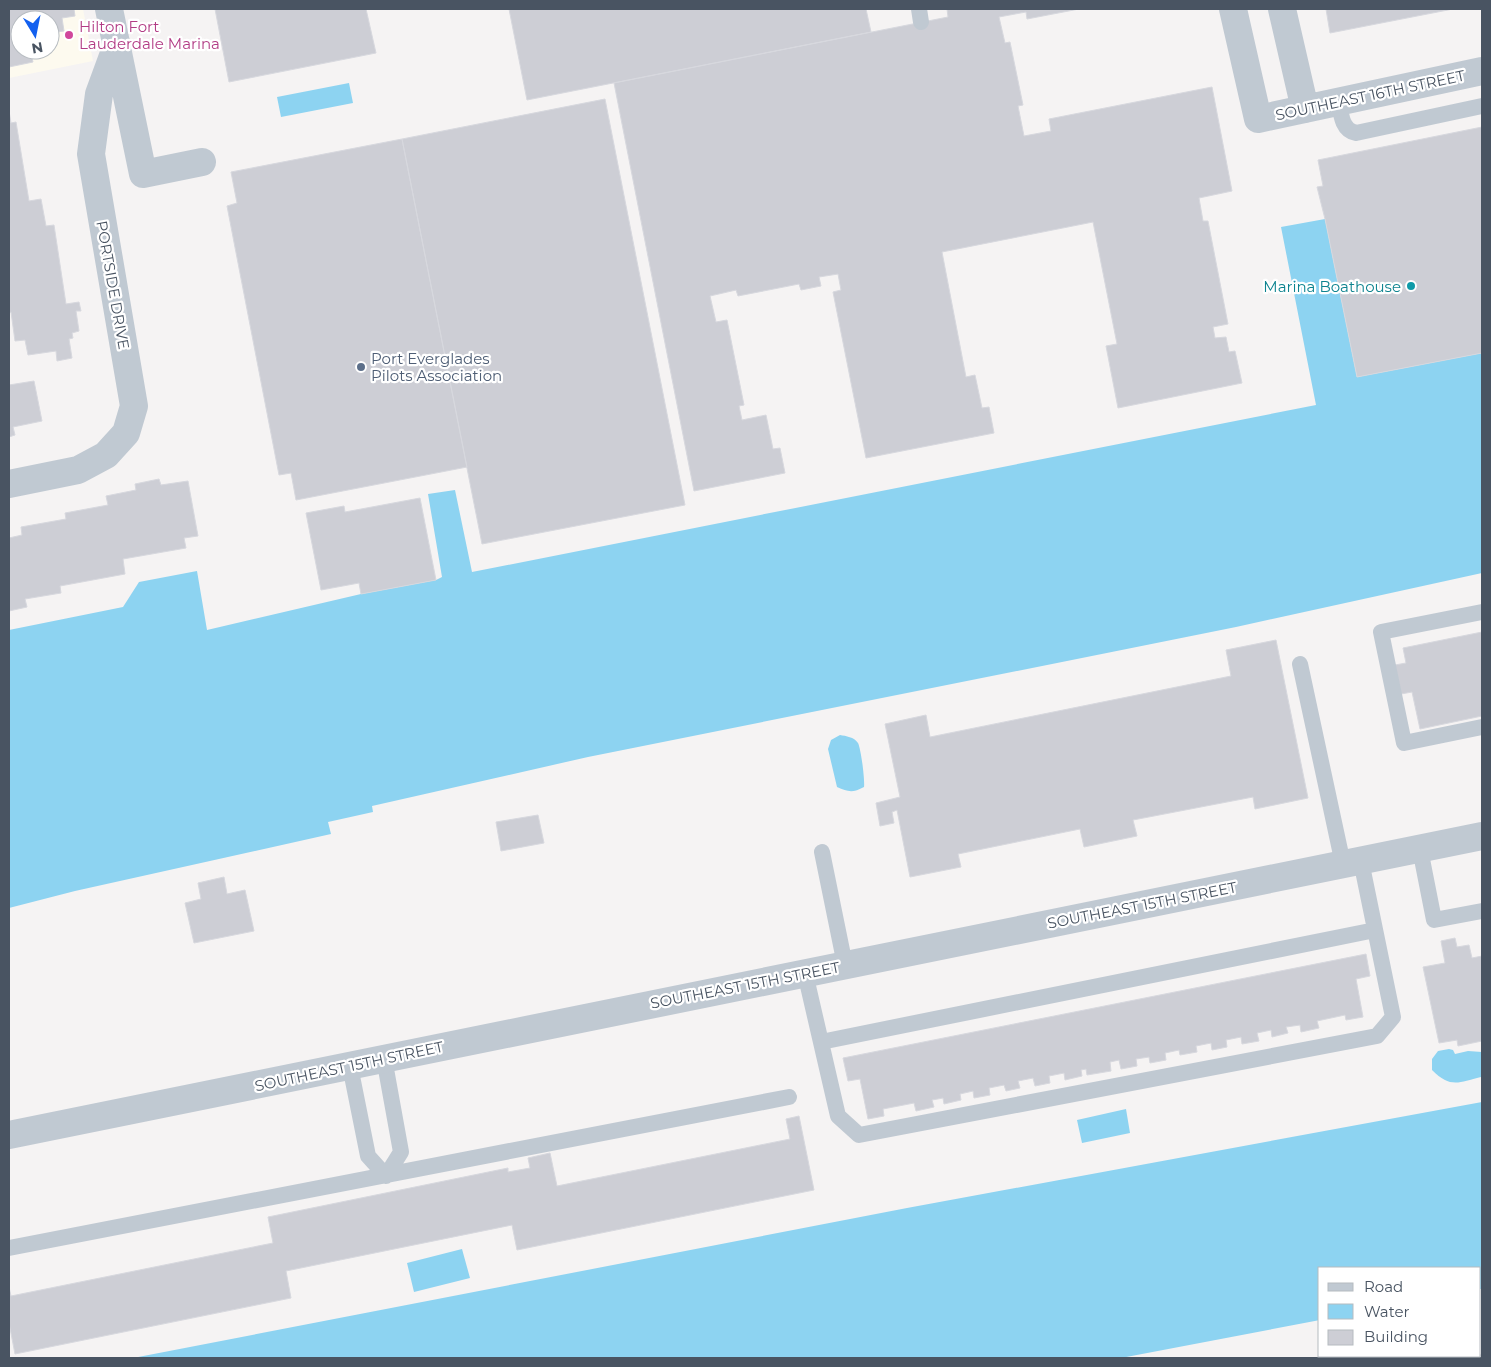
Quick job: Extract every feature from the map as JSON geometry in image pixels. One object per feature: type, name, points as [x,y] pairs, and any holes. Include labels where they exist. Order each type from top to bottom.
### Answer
[{"type":"street","points":[[109,9],[143,174],[202,162]]},
{"type":"street","name":"SOUTHEAST 16TH STREET","points":[[1233,9],[1258,119],[1482,71]]},
{"type":"street","points":[[1282,9],[1305,110]]},
{"type":"street","name":"PORTSIDE DRIVE","points":[[9,484],[78,470],[106,456],[126,433],[134,406],[90,154],[99,94],[117,45]]},
{"type":"street","name":"SOUTHEAST 15TH STREET","points":[[9,1135],[1482,836]]},
{"type":"lane","points":[[1339,102],[1346,127],[1349,132],[1356,133],[1482,106]]},
{"type":"lane","points":[[1482,612],[1381,632],[1404,743],[1482,727]]},
{"type":"lane","points":[[805,973],[838,1116],[859,1135],[1377,1036],[1393,1017],[1375,930],[1352,862],[1300,664]]},
{"type":"lane","points":[[1420,848],[1434,920],[1482,912]]},
{"type":"lane","points":[[822,852],[845,965]]},
{"type":"lane","points":[[821,1042],[1375,930]]},
{"type":"lane","points":[[384,1058],[401,1152],[386,1176]]},
{"type":"lane","points":[[350,1066],[368,1156],[386,1176]]},
{"type":"lane","points":[[9,1248],[790,1097]]},
{"type":"shaded area","points":[[9,9],[83,9],[93,61],[9,78]]},
{"type":"water","points":[[349,83],[353,103],[281,117],[277,97]]},
{"type":"water","points":[[1325,219],[1357,377],[1482,353],[1482,573],[1236,627],[588,757],[372,806],[373,812],[328,822],[331,834],[75,891],[9,908],[9,630],[123,607],[139,582],[197,571],[207,630],[361,594],[436,580],[442,577],[428,494],[455,490],[472,572],[1316,405],[1281,227]]},
{"type":"water","points":[[840,735],[854,739],[859,746],[864,787],[854,791],[847,791],[837,787],[828,749],[831,740]]},
{"type":"water","points":[[1453,1050],[1455,1054],[1468,1051],[1482,1052],[1481,1077],[1460,1082],[1449,1082],[1438,1076],[1432,1070],[1432,1059],[1438,1051]]},
{"type":"water","points":[[1482,1102],[1482,1289],[1481,1267],[1318,1267],[1318,1320],[1121,1358],[133,1358],[907,1208]]},
{"type":"water","points":[[1126,1109],[1130,1133],[1082,1143],[1077,1120]]},
{"type":"water","points":[[462,1249],[470,1278],[414,1292],[407,1263]]},
{"type":"building","points":[[9,9],[74,9],[75,16],[62,18],[64,31],[60,32],[60,10],[10,10],[10,60],[32,60],[33,62],[9,67]]},
{"type":"building","points":[[215,9],[366,9],[376,53],[229,82]]},
{"type":"building","points":[[509,9],[866,9],[871,32],[527,100]]},
{"type":"building","points":[[947,9],[1079,9],[1027,19],[1026,12],[999,17],[1005,43],[1010,42],[1023,105],[1018,106],[1024,136],[1051,131],[1049,119],[1212,87],[1232,191],[1199,198],[1203,221],[1208,221],[1228,324],[1213,327],[1215,338],[1226,337],[1229,352],[1235,351],[1242,383],[1118,408],[1106,346],[1117,344],[1093,222],[942,252],[966,377],[975,375],[982,408],[989,407],[994,433],[866,458],[833,292],[841,290],[838,274],[819,277],[821,286],[801,290],[799,284],[738,296],[736,290],[710,296],[716,322],[727,320],[744,405],[739,406],[742,420],[766,415],[773,449],[780,448],[785,473],[694,491],[614,83],[948,17]]},
{"type":"building","points":[[1326,9],[1453,9],[1330,33]]},
{"type":"building","points":[[605,99],[685,505],[482,544],[402,139]]},
{"type":"building","points":[[9,111],[11,123],[16,122],[29,201],[41,199],[46,226],[54,225],[66,304],[79,302],[81,311],[76,311],[79,331],[72,333],[73,338],[69,339],[72,358],[57,361],[56,351],[28,355],[25,340],[15,341],[11,312],[9,313]]},
{"type":"building","name":"Marina Boathouse","points":[[1482,127],[1482,353],[1357,377],[1317,187],[1323,186],[1318,160]]},
{"type":"building","points":[[402,139],[467,467],[296,500],[291,473],[279,475],[227,206],[237,203],[231,172]]},
{"type":"building","points":[[34,381],[42,421],[13,427],[15,435],[9,437],[9,385]]},
{"type":"building","points":[[159,479],[161,485],[188,481],[198,536],[184,538],[186,548],[123,559],[125,574],[60,586],[61,593],[25,599],[27,607],[9,611],[9,538],[22,535],[21,527],[66,519],[65,513],[108,505],[106,496],[136,490],[135,484]]},
{"type":"building","points":[[420,498],[436,580],[361,594],[359,583],[321,590],[306,513],[344,506],[345,512]]},
{"type":"building","points":[[1482,632],[1482,716],[1420,729],[1412,692],[1401,694],[1395,665],[1406,663],[1403,648]]},
{"type":"building","points":[[1276,640],[1308,798],[1255,809],[1253,797],[1133,820],[1137,836],[1084,847],[1080,829],[958,854],[961,867],[910,877],[897,810],[892,812],[894,823],[880,826],[876,803],[900,797],[885,724],[926,715],[930,737],[1231,676],[1226,650]]},
{"type":"building","points":[[538,815],[544,843],[501,851],[496,822]]},
{"type":"building","points":[[224,877],[227,894],[245,890],[254,931],[194,943],[185,903],[201,899],[198,883]]},
{"type":"building","points":[[1455,938],[1457,947],[1469,945],[1472,958],[1482,956],[1482,1041],[1458,1046],[1457,1040],[1439,1043],[1423,967],[1445,963],[1441,941]]},
{"type":"building","points":[[1366,954],[1370,976],[1356,979],[1363,1017],[1346,1020],[1345,1015],[1317,1021],[1319,1028],[1301,1032],[1300,1025],[1286,1027],[1288,1033],[1272,1037],[1271,1030],[1257,1033],[1259,1041],[1242,1044],[1241,1037],[1226,1040],[1227,1047],[1212,1050],[1211,1043],[1196,1046],[1197,1052],[1180,1055],[1179,1050],[1165,1053],[1166,1060],[1150,1063],[1149,1057],[1136,1059],[1137,1066],[1121,1069],[1119,1060],[1110,1062],[1111,1071],[1087,1075],[1086,1069],[1081,1070],[1082,1076],[1065,1080],[1064,1073],[1049,1076],[1050,1083],[1035,1086],[1033,1078],[1018,1081],[1020,1088],[1006,1091],[1004,1085],[989,1088],[990,1095],[974,1098],[973,1091],[960,1094],[961,1100],[944,1104],[943,1098],[932,1100],[934,1107],[916,1111],[914,1103],[883,1109],[884,1116],[868,1119],[860,1079],[848,1081],[843,1058]]},
{"type":"building","points":[[799,1116],[814,1190],[517,1250],[512,1225],[286,1271],[291,1298],[15,1354],[9,1323],[9,1287],[11,1296],[273,1243],[268,1217],[508,1168],[508,1172],[530,1168],[528,1158],[550,1153],[557,1186],[790,1139],[786,1119]]},
{"type":"place","name":"Hilton Fort Lauderdale Marina","points":[[69,35]]},
{"type":"place","name":"Marina Boathouse","points":[[1411,286]]},
{"type":"place","name":"Port Everglades Pilots Association","points":[[361,367]]}]
